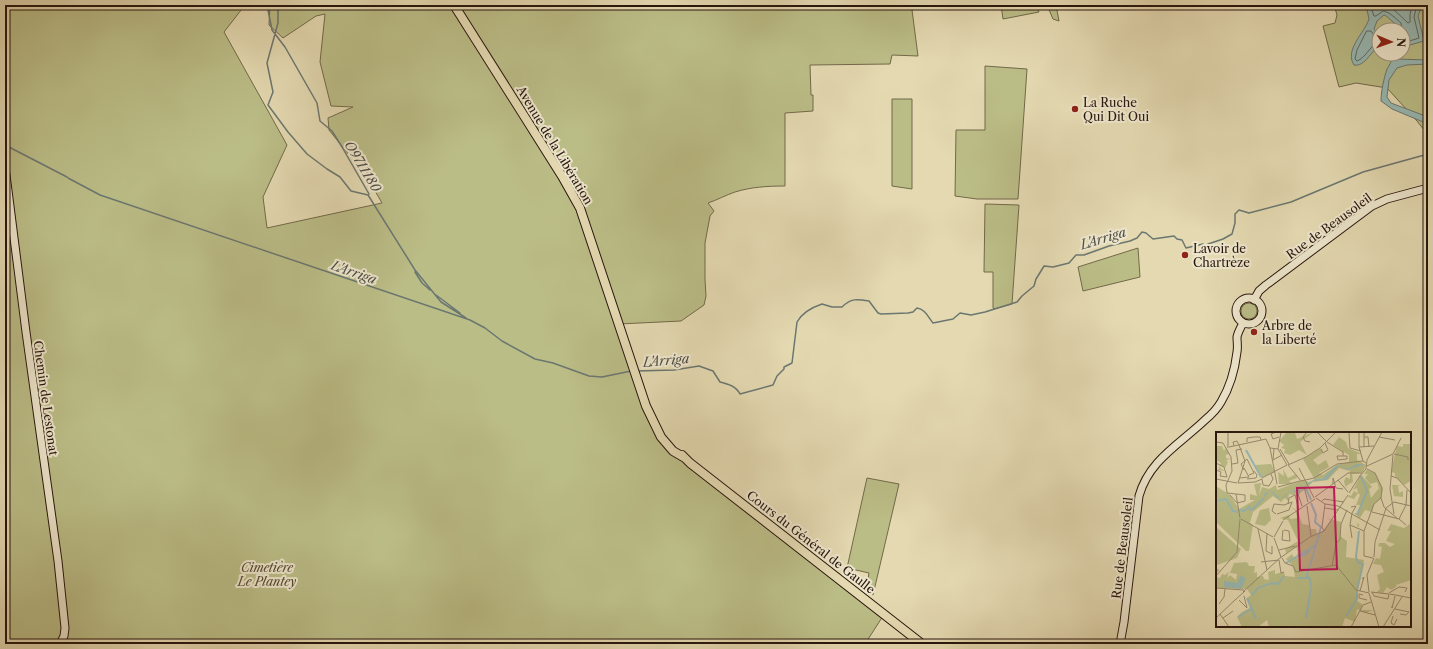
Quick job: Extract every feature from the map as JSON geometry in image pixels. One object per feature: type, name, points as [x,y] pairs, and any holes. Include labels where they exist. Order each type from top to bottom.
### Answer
[{"type":"main road","name":"Avenue de la Libération","points":[[454,5],[562,176],[580,208],[636,375]]},
{"type":"main road","name":"Cours du Général de Gaulle","points":[[636,375],[646,406],[661,437],[677,454],[685,458],[922,644]]},
{"type":"street","name":"Chemin de Lestonat","points":[[5,167],[58,561],[65,632],[60,644]]},
{"type":"street","name":"Rue de Beausoleil","points":[[1254,300],[1259,291],[1266,285],[1372,206],[1387,199],[1428,188]]},
{"type":"street","points":[[1246,299],[1254,300],[1261,307],[1262,310],[1260,317],[1255,323],[1243,323],[1236,313],[1238,306],[1246,299]]},
{"type":"street","name":"Rue de Beausoleil","points":[[1120,644],[1139,496],[1143,484],[1149,473],[1161,458],[1215,411],[1227,391],[1234,370],[1238,351],[1238,334],[1243,323]]},
{"type":"green space","name":"Cimetière Le Plantey","points":[[5,5],[245,5],[224,32],[287,145],[263,197],[267,228],[382,203],[367,177],[367,163],[349,155],[329,130],[328,118],[353,107],[331,106],[320,62],[325,14],[316,16],[283,38],[269,25],[270,5],[932,5],[912,10],[918,56],[892,55],[890,64],[810,65],[813,111],[785,113],[785,186],[747,189],[735,192],[708,203],[714,211],[710,216],[705,243],[706,296],[704,305],[681,321],[619,324],[633,365],[669,451],[883,616],[865,644],[5,644]]},
{"type":"green space","points":[[1001,5],[1036,5],[1039,12],[1003,19]]},
{"type":"green space","points":[[1047,5],[1056,5],[1059,21],[1053,19]]},
{"type":"green space","points":[[1329,5],[1428,5],[1428,135],[1387,88],[1356,83],[1339,87],[1323,26],[1335,23],[1337,15],[1335,8]]},
{"type":"green space","points":[[985,66],[1027,69],[1018,199],[977,199],[955,196],[956,130],[985,130]]},
{"type":"green space","points":[[892,99],[912,99],[912,189],[892,186]]},
{"type":"green space","points":[[985,204],[1019,205],[1012,304],[994,309],[993,272],[984,272]]},
{"type":"green space","points":[[1138,248],[1140,277],[1083,291],[1078,267]]},
{"type":"green space","points":[[1246,303],[1252,303],[1257,308],[1255,317],[1252,319],[1246,319],[1241,314],[1241,308]]},
{"type":"green space","points":[[867,478],[899,484],[873,595],[866,590],[869,573],[847,568]]},
{"type":"water","points":[[1366,5],[1422,5],[1418,16],[1424,41],[1411,45],[1411,22],[1394,22],[1384,15],[1377,22],[1371,22],[1371,54],[1361,64],[1354,65],[1352,59],[1353,47],[1369,19]]},
{"type":"water","points":[[1411,59],[1428,60],[1428,64],[1407,65],[1397,68],[1389,80],[1387,97],[1391,103],[1428,117],[1428,124],[1392,109],[1381,101],[1387,69],[1391,62],[1411,62]]},
{"type":"waterway","name":"O9711180","points":[[267,5],[272,30],[285,47],[317,103],[320,121],[332,131],[369,194]]},
{"type":"waterway","points":[[278,5],[278,23],[267,63],[273,92],[268,105],[307,154],[340,177],[351,191],[368,195],[415,270],[441,302],[466,318]]},
{"type":"waterway","name":"L'Arriga","points":[[5,145],[67,177]]},
{"type":"waterway","name":"L'Arriga","points":[[1208,244],[1232,234],[1235,223],[1235,214],[1239,210],[1249,213],[1291,202],[1363,172],[1428,154]]},
{"type":"waterway","name":"L'Arriga","points":[[68,178],[100,195],[470,320],[485,328],[502,341],[535,359],[553,363],[589,376],[602,377],[631,371]]},
{"type":"waterway","name":"L'Arriga","points":[[637,371],[674,370],[699,366],[713,371],[720,382],[734,387],[740,394],[773,385],[777,376],[784,369],[784,367],[792,363],[797,322],[808,311],[822,304],[832,307],[842,307],[848,302],[854,300],[869,301],[878,313],[881,314],[908,313],[913,312],[917,308],[924,312],[933,323],[953,319],[960,313],[971,315],[1017,302],[1034,286],[1036,279],[1044,266],[1053,267],[1069,263],[1076,255],[1084,255],[1109,246],[1130,241],[1137,238],[1142,232],[1146,233],[1153,239],[1174,236],[1177,239],[1182,240],[1186,248],[1203,244]]},
{"type":"waterway","name":"O9711180","points":[[415,272],[422,283],[430,290]]},
{"type":"waterway","name":"O9711180","points":[[436,295],[460,313]]},
{"type":"place","name":"La Ruche Qui Dit Oui","points":[[1075,109]]},
{"type":"place","name":"Lavoir de Chartrèze","points":[[1185,255]]},
{"type":"place","name":"Arbre de la Liberté","points":[[1254,332]]}]
